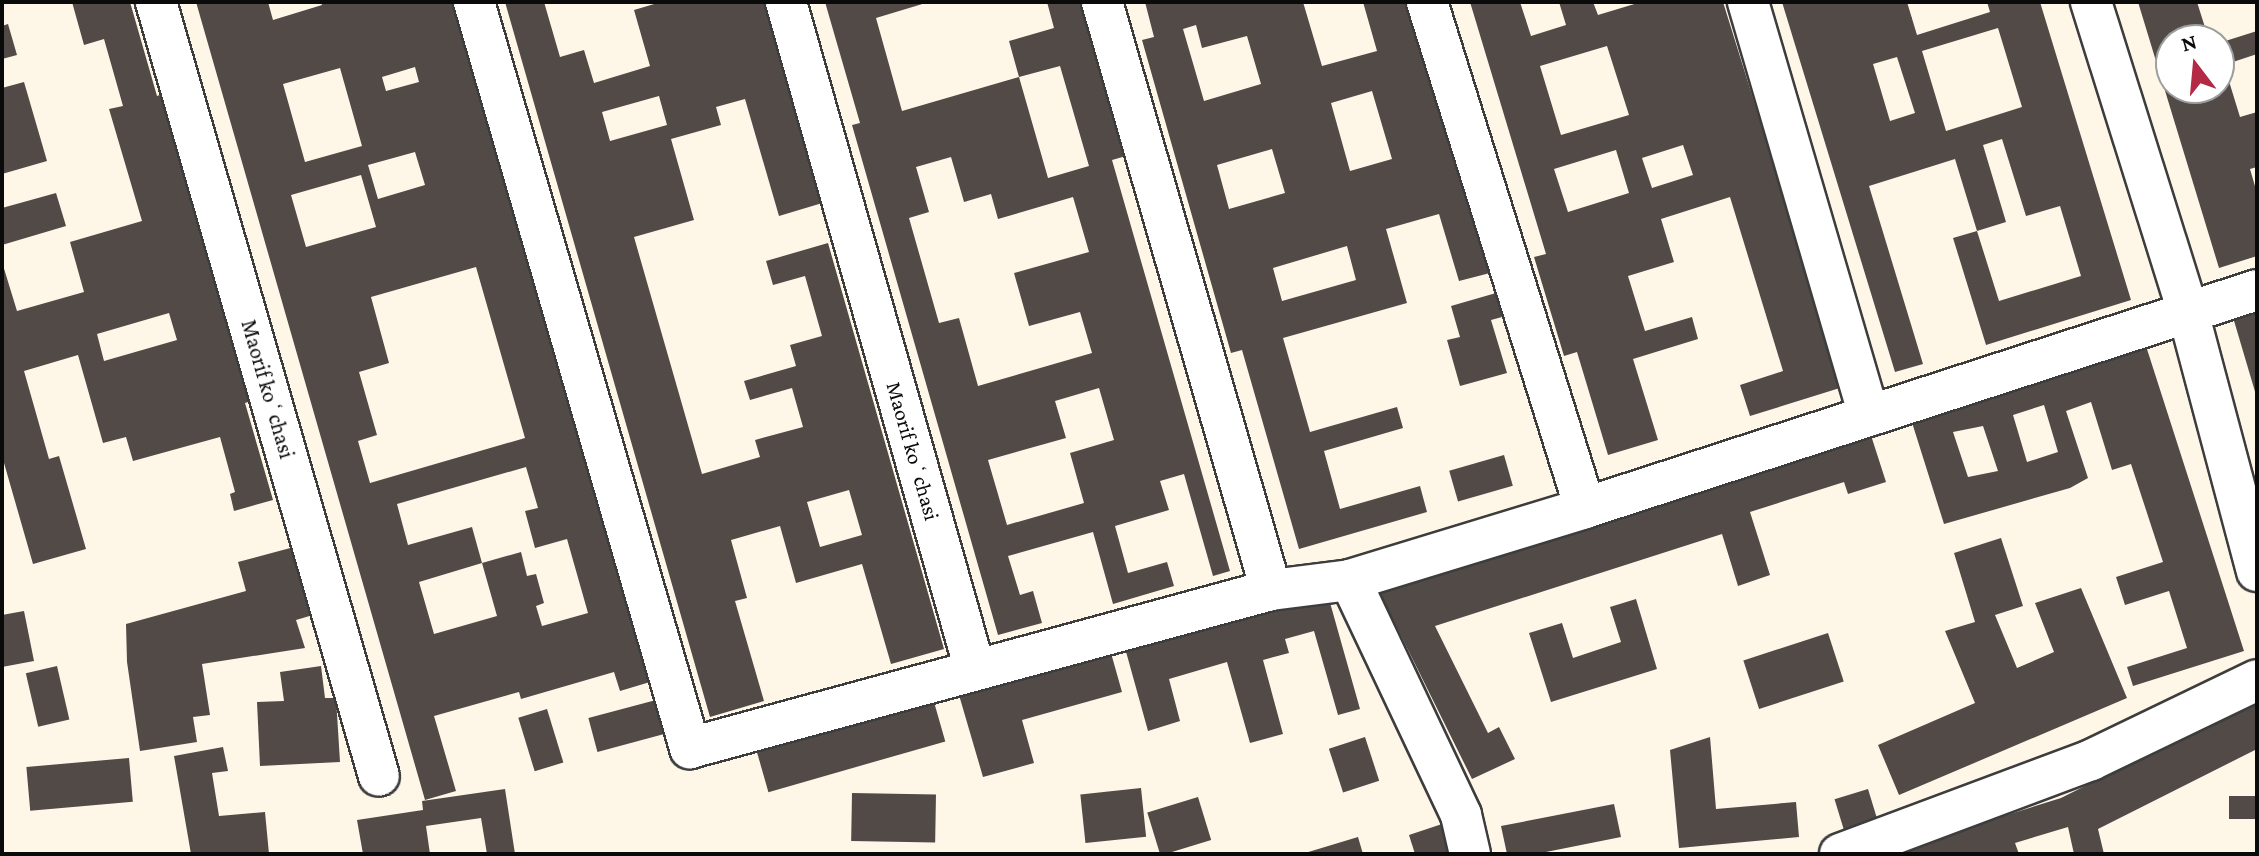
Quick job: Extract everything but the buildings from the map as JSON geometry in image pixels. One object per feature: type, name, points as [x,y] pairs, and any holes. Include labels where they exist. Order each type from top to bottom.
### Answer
[{"type":"street","name":"Maorif koʻchasi","points":[[156,2],[379,776]]},
{"type":"street","points":[[474,2],[690,748],[1271,590],[1350,580],[1585,508],[2257,290]]},
{"type":"street","name":"Maorif koʻchasi","points":[[786,2],[975,670]]},
{"type":"street","points":[[1102,2],[1271,590]]},
{"type":"street","points":[[1427,2],[1585,508]]},
{"type":"street","points":[[1748,2],[1869,416]]},
{"type":"street","points":[[2091,2],[2188,312],[2257,571]]},
{"type":"street","points":[[1350,580],[1461,815],[1470,854]]},
{"type":"street","points":[[1840,854],[2091,760],[2257,680]]}]
